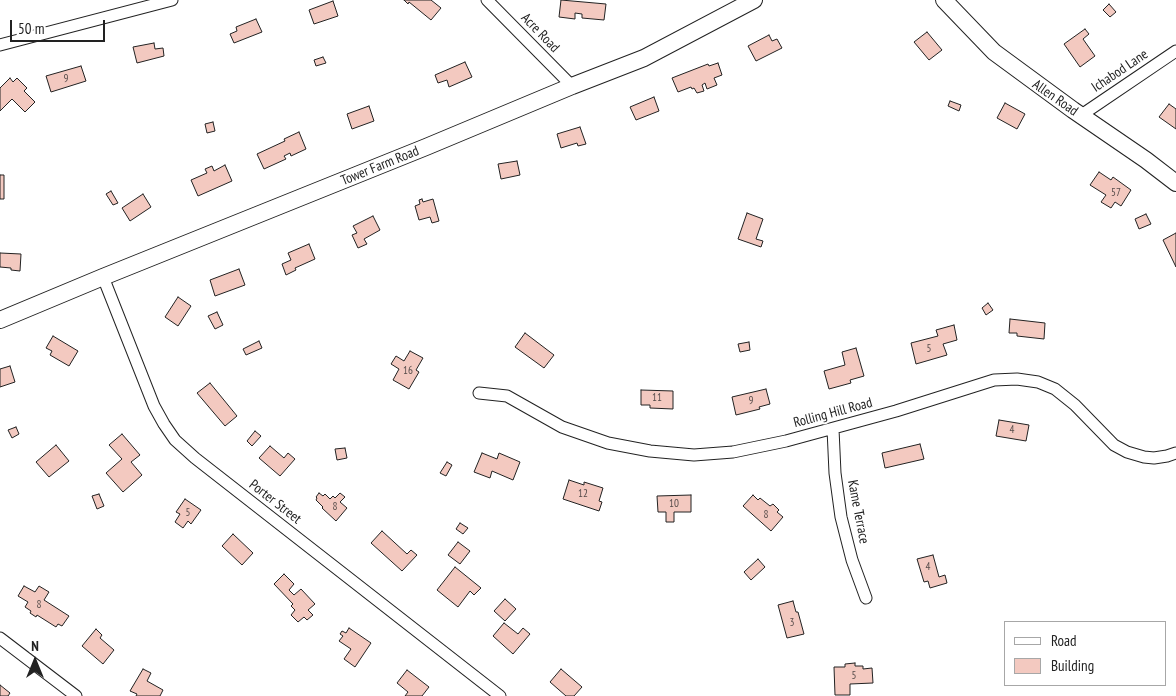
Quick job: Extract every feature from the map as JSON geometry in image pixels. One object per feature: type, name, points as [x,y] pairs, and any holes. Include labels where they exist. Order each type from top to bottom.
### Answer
[{"type":"street","points":[[0,45],[172,0]]},
{"type":"street","name":"Acre Road","points":[[487,0],[572,86]]},
{"type":"street","name":"Tower Farm Road","points":[[0,320],[644,58],[754,0]]},
{"type":"street","name":"Allen Road","points":[[944,0],[994,52],[1016,70],[1176,183]]},
{"type":"street","name":"Ichabod Lane","points":[[1080,116],[1176,51]]},
{"type":"street","name":"Porter Street","points":[[102,277],[154,406],[175,440],[202,464],[500,696]]},
{"type":"street","name":"Rolling Hill Road","points":[[479,393],[507,396],[562,427],[608,443],[650,451],[694,454],[733,452],[786,441],[896,411],[994,380],[1016,379],[1038,382],[1055,389],[1075,405],[1114,445],[1127,452],[1154,458],[1176,453]]},
{"type":"street","name":"Kame Terrace","points":[[833,429],[835,473],[841,517],[852,560],[866,598]]},
{"type":"street","points":[[0,638],[76,696]]},
{"type":"building","points":[[404,0],[431,0],[441,8],[431,20]]},
{"type":"building","points":[[561,0],[606,4],[604,20],[582,18],[582,14],[575,13],[575,19],[559,17]]},
{"type":"building","points":[[333,1],[338,16],[314,24],[309,10]]},
{"type":"building","points":[[1109,4],[1116,12],[1110,17],[1103,10]]},
{"type":"building","points":[[256,19],[262,32],[234,43],[230,34],[237,31],[236,27]]},
{"type":"building","points":[[1085,29],[1089,34],[1083,39],[1095,56],[1080,67],[1064,44]]},
{"type":"building","points":[[927,32],[942,50],[929,60],[914,42]]},
{"type":"building","points":[[769,35],[772,41],[777,39],[782,48],[756,61],[748,46]]},
{"type":"building","points":[[154,43],[155,49],[163,48],[164,56],[137,63],[133,47]]},
{"type":"building","points":[[323,57],[326,63],[316,66],[314,60]]},
{"type":"building","points":[[465,62],[472,77],[449,87],[447,80],[438,83],[435,75]]},
{"type":"building","points":[[718,63],[722,75],[714,78],[717,85],[707,89],[705,83],[702,85],[704,91],[697,93],[691,87],[678,92],[672,78],[708,64],[709,66]]},
{"type":"building","points":[[81,66],[86,81],[51,92],[46,76]]},
{"type":"building","points":[[10,78],[13,82],[17,78],[27,88],[24,91],[35,102],[25,112],[12,99],[0,111],[0,88]]},
{"type":"building","points":[[654,97],[659,111],[636,120],[630,107]]},
{"type":"building","points":[[950,101],[961,105],[959,111],[948,106]]},
{"type":"building","points":[[1005,103],[1025,114],[1017,129],[997,118]]},
{"type":"building","points":[[1169,104],[1176,109],[1176,129],[1159,117]]},
{"type":"building","points":[[369,106],[374,121],[352,129],[347,114]]},
{"type":"building","points":[[213,122],[215,131],[207,133],[205,124]]},
{"type":"building","points":[[580,127],[586,144],[578,146],[577,143],[561,148],[557,134]]},
{"type":"building","points":[[299,132],[306,149],[291,156],[290,153],[284,156],[286,159],[264,169],[257,154]]},
{"type":"building","points":[[517,161],[520,175],[501,179],[498,164]]},
{"type":"building","points":[[225,165],[232,181],[198,196],[191,180],[207,173],[205,169],[212,166],[214,171]]},
{"type":"building","points":[[1099,172],[1111,180],[1113,177],[1131,190],[1121,206],[1115,202],[1111,208],[1101,202],[1106,195],[1090,185]]},
{"type":"building","points":[[0,175],[4,175],[4,199],[0,199]]},
{"type":"building","points":[[111,191],[118,203],[113,205],[106,194]]},
{"type":"building","points":[[143,194],[151,207],[130,221],[122,208]]},
{"type":"building","points":[[422,199],[423,202],[433,199],[439,221],[432,223],[430,217],[419,220],[415,206],[420,204],[419,200]]},
{"type":"building","points":[[747,213],[763,219],[756,239],[763,241],[761,247],[738,239]]},
{"type":"building","points":[[1146,214],[1151,224],[1139,229],[1135,219]]},
{"type":"building","points":[[373,216],[380,230],[364,239],[367,244],[358,248],[352,235],[357,233],[353,226]]},
{"type":"building","points":[[1176,233],[1176,267],[1163,240]]},
{"type":"building","points":[[309,244],[315,259],[295,268],[296,270],[286,275],[282,264],[291,260],[288,253]]},
{"type":"building","points":[[0,253],[21,254],[20,271],[0,267]]},
{"type":"building","points":[[239,269],[245,285],[215,296],[210,280]]},
{"type":"building","points":[[178,297],[191,306],[178,326],[165,317]]},
{"type":"building","points":[[988,303],[993,310],[986,315],[982,308]]},
{"type":"building","points":[[217,312],[223,325],[215,329],[208,316]]},
{"type":"building","points":[[1010,319],[1045,323],[1044,339],[1017,336],[1017,333],[1009,333]]},
{"type":"building","points":[[954,325],[957,340],[943,344],[947,355],[916,364],[911,343],[938,336],[936,330]]},
{"type":"building","points":[[525,333],[554,355],[544,368],[515,347]]},
{"type":"building","points":[[53,336],[78,351],[69,366],[50,355],[52,351],[46,348]]},
{"type":"building","points":[[259,341],[262,348],[246,355],[243,349]]},
{"type":"building","points":[[749,342],[750,350],[740,352],[738,344]]},
{"type":"building","points":[[856,348],[864,376],[850,380],[851,383],[829,389],[824,371],[845,365],[842,352]]},
{"type":"building","points":[[410,351],[423,358],[416,370],[419,372],[409,389],[393,380],[399,369],[391,364],[396,356],[404,361]]},
{"type":"building","points":[[10,366],[15,382],[0,387],[0,369]]},
{"type":"building","points":[[210,383],[237,416],[225,426],[197,393]]},
{"type":"building","points":[[766,389],[770,404],[759,407],[760,409],[736,415],[732,397]]},
{"type":"building","points":[[641,390],[673,391],[673,409],[650,408],[650,405],[641,405]]},
{"type":"building","points":[[999,420],[1029,425],[1026,441],[996,436]]},
{"type":"building","points":[[16,427],[19,434],[12,438],[8,430]]},
{"type":"building","points":[[255,431],[261,436],[252,446],[247,441]]},
{"type":"building","points":[[122,434],[140,455],[131,462],[142,475],[123,492],[106,473],[122,459],[109,445]]},
{"type":"building","points":[[920,444],[924,459],[885,468],[882,453]]},
{"type":"building","points":[[56,445],[69,461],[49,477],[36,462]]},
{"type":"building","points":[[270,446],[284,458],[288,453],[295,459],[280,476],[259,458]]},
{"type":"building","points":[[345,448],[347,458],[337,460],[335,449]]},
{"type":"building","points":[[482,453],[497,459],[499,453],[520,462],[513,480],[492,471],[490,478],[474,472]]},
{"type":"building","points":[[447,462],[452,465],[446,476],[440,473]]},
{"type":"building","points":[[569,480],[603,488],[599,501],[602,502],[599,511],[563,499]]},
{"type":"building","points":[[319,493],[323,496],[325,494],[330,499],[333,496],[335,498],[340,493],[345,497],[340,502],[347,508],[336,521],[316,500]]},
{"type":"building","points":[[99,494],[104,506],[97,509],[92,496]]},
{"type":"building","points":[[691,495],[691,512],[674,512],[674,522],[666,522],[666,512],[658,512],[657,496]]},
{"type":"building","points":[[753,495],[770,506],[773,504],[779,510],[777,512],[783,517],[771,531],[743,506]]},
{"type":"building","points":[[185,499],[201,510],[191,524],[188,521],[183,528],[175,522],[180,514],[176,512]]},
{"type":"building","points":[[460,523],[468,528],[463,534],[456,529]]},
{"type":"building","points":[[382,531],[407,554],[411,550],[417,555],[402,571],[371,543]]},
{"type":"building","points":[[233,534],[253,553],[242,565],[222,546]]},
{"type":"building","points":[[458,542],[470,551],[460,564],[448,555]]},
{"type":"building","points":[[933,555],[939,577],[945,575],[947,583],[930,588],[928,581],[924,582],[917,559]]},
{"type":"building","points":[[758,559],[765,567],[751,580],[744,572]]},
{"type":"building","points":[[455,567],[481,588],[474,595],[470,591],[458,607],[437,590]]},
{"type":"building","points":[[284,574],[294,584],[289,590],[294,595],[301,589],[315,604],[308,610],[313,615],[307,620],[304,617],[298,622],[291,615],[295,610],[291,606],[293,604],[274,584]]},
{"type":"building","points":[[24,586],[35,592],[39,586],[49,592],[44,600],[69,616],[62,626],[58,624],[56,627],[37,615],[36,617],[30,613],[31,611],[25,607],[28,602],[18,596]]},
{"type":"building","points":[[505,599],[516,609],[505,621],[494,611]]},
{"type":"building","points":[[793,601],[804,634],[787,638],[778,605]]},
{"type":"building","points":[[504,623],[518,634],[523,628],[530,634],[513,654],[493,636]]},
{"type":"building","points":[[349,628],[371,643],[355,667],[344,659],[351,649],[339,641],[343,636],[340,634],[342,631],[346,633]]},
{"type":"building","points":[[96,629],[102,635],[100,638],[114,650],[103,664],[82,646]]},
{"type":"building","points":[[855,663],[855,666],[863,666],[863,669],[872,668],[873,683],[850,684],[850,695],[835,695],[834,667],[845,667],[845,664]]},
{"type":"building","points":[[143,669],[151,673],[147,681],[163,690],[160,696],[136,696],[137,694],[130,691]]},
{"type":"building","points":[[561,669],[582,687],[574,696],[566,696],[550,682]]},
{"type":"building","points":[[407,670],[429,687],[422,696],[405,696],[408,692],[397,683]]},
{"type":"building","points":[[0,685],[10,693],[8,696],[0,696]]}]
